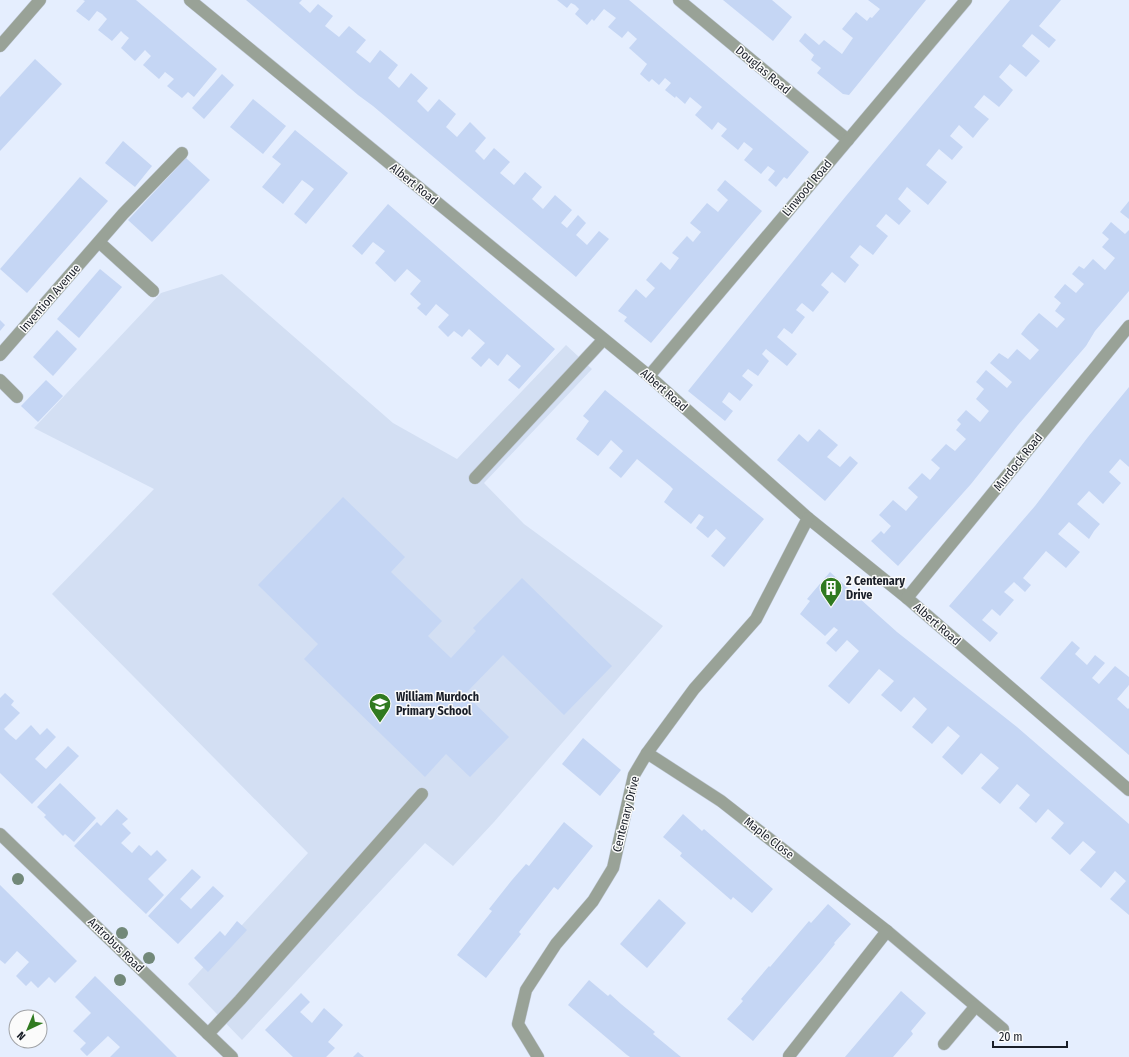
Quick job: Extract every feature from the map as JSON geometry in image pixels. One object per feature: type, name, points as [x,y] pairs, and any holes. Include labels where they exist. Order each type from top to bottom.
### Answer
[{"type":"street","points":[[0,46],[40,0]]},
{"type":"street","name":"Albert Road","points":[[190,0],[603,340],[649,376],[808,518],[907,598],[1129,790]]},
{"type":"street","name":"Douglas Road","points":[[679,0],[848,140]]},
{"type":"street","name":"Linwood Road","points":[[649,376],[966,0]]},
{"type":"street","name":"Invention Avenue","points":[[0,355],[123,214],[182,153]]},
{"type":"street","points":[[99,242],[153,291]]},
{"type":"street","name":"Murdock Road","points":[[907,598],[1129,326]]},
{"type":"street","points":[[475,478],[603,340]]},
{"type":"street","points":[[0,380],[17,397]]},
{"type":"street","name":"Centenary Drive","points":[[538,1057],[518,1024],[526,990],[556,944],[593,901],[613,868],[634,775],[647,752],[694,689],[756,619],[808,518]]},
{"type":"street","name":"Maple Close","points":[[647,752],[722,801],[887,931],[1003,1029]]},
{"type":"street","points":[[208,1034],[240,1000],[422,794]]},
{"type":"street","name":"Antrobus Road","points":[[0,834],[232,1057]]},
{"type":"street","points":[[789,1056],[887,931]]},
{"type":"street","points":[[944,1044],[976,1007]]},
{"type":"shaded area","name":"William Murdoch Primary School","points":[[222,274],[393,423],[457,459],[566,345],[592,369],[484,483],[524,524],[663,626],[494,822],[453,866],[425,843],[242,1040],[188,984],[308,853],[52,594],[154,489],[34,428],[161,293]]},
{"type":"building","points":[[83,0],[136,0],[217,69],[194,97],[188,92],[182,98],[167,86],[174,79],[165,72],[159,79],[143,65],[151,56],[145,50],[135,61],[121,48],[129,38],[121,31],[112,41],[98,30],[107,19],[102,14],[97,11],[89,21],[76,11],[85,1]]},
{"type":"building","points":[[246,0],[302,0],[299,3],[310,13],[318,4],[333,16],[325,26],[339,37],[349,26],[366,40],[356,52],[370,63],[380,50],[398,65],[388,78],[399,88],[411,73],[428,88],[417,101],[428,112],[439,99],[456,114],[446,127],[457,137],[470,122],[486,138],[475,151],[484,160],[494,148],[510,162],[500,173],[514,185],[525,172],[542,187],[532,199],[543,209],[555,195],[572,210],[561,223],[567,228],[578,215],[586,223],[576,235],[587,245],[599,231],[609,239],[576,277]]},
{"type":"building","points":[[557,0],[629,0],[809,152],[787,179],[784,177],[776,187],[768,180],[775,171],[768,166],[761,174],[744,160],[753,149],[744,142],[738,150],[721,136],[727,129],[718,122],[712,130],[695,115],[702,107],[690,97],[685,104],[676,96],[675,98],[665,90],[671,83],[665,78],[659,85],[652,79],[649,82],[640,74],[647,64],[629,48],[637,39],[628,31],[622,38],[608,27],[616,18],[604,9],[594,21],[592,19],[587,25],[575,14],[579,9],[575,5],[571,3],[567,8]]},
{"type":"building","points":[[723,0],[772,0],[792,17],[773,41]]},
{"type":"building","points":[[868,0],[926,0],[849,95],[843,94],[817,73],[821,68],[811,60],[814,55],[799,41],[805,33],[819,45],[824,40],[842,54],[853,38],[842,29],[856,12],[867,21],[880,9]]},
{"type":"building","points":[[1010,0],[1061,0],[1039,26],[1056,40],[1049,48],[1032,34],[1022,46],[1040,61],[1026,77],[1010,64],[999,77],[1013,90],[1005,100],[999,107],[984,95],[974,107],[989,119],[973,138],[959,125],[950,136],[963,147],[952,160],[939,149],[926,165],[947,182],[928,205],[907,187],[898,199],[911,211],[899,225],[886,214],[876,226],[888,236],[873,255],[860,245],[850,257],[859,265],[845,283],[832,272],[821,285],[829,292],[813,312],[802,303],[800,305],[796,310],[805,317],[792,334],[784,328],[777,337],[797,354],[787,366],[766,349],[762,354],[769,361],[758,376],[748,369],[742,376],[753,385],[740,401],[729,392],[722,402],[733,411],[725,421],[688,391],[846,196]]},
{"type":"building","points":[[35,59],[62,84],[0,151],[0,97]]},
{"type":"building","points":[[222,74],[234,85],[204,119],[192,108]]},
{"type":"building","points":[[253,99],[286,126],[263,154],[230,127]]},
{"type":"building","points":[[295,130],[348,173],[306,224],[294,214],[314,189],[302,180],[283,204],[262,187],[281,164],[272,157]]},
{"type":"building","points":[[123,141],[152,166],[135,187],[105,163]]},
{"type":"building","points":[[186,158],[210,180],[152,242],[128,220]]},
{"type":"building","points":[[80,177],[108,201],[27,293],[0,269]]},
{"type":"building","points":[[725,180],[762,211],[651,343],[624,321],[627,317],[618,311],[636,289],[646,298],[655,288],[646,280],[661,262],[670,270],[679,258],[672,253],[687,236],[693,242],[701,232],[690,223],[707,203],[718,212],[728,200],[717,190]]},
{"type":"building","points":[[1129,201],[1129,219],[1120,212]]},
{"type":"building","points":[[388,204],[555,349],[519,389],[508,380],[521,366],[507,354],[498,366],[489,358],[481,367],[471,358],[485,343],[469,329],[462,337],[454,331],[448,337],[438,327],[449,315],[436,304],[426,316],[417,308],[421,304],[410,294],[421,281],[407,269],[395,282],[375,263],[385,251],[373,242],[362,255],[352,246]]},
{"type":"building","points":[[1111,222],[1125,234],[1129,230],[1129,291],[1095,331],[1086,346],[1018,425],[971,484],[898,566],[871,541],[881,531],[884,534],[891,526],[879,515],[893,500],[906,511],[918,497],[908,488],[922,473],[930,480],[940,468],[931,460],[946,444],[955,451],[966,439],[956,430],[961,424],[957,420],[966,410],[980,422],[989,411],[976,399],[984,389],[976,382],[986,370],[1007,388],[1012,382],[990,363],[999,353],[1008,359],[1017,349],[1030,360],[1039,350],[1021,334],[1027,326],[1039,313],[1057,328],[1065,319],[1055,311],[1061,303],[1054,297],[1065,284],[1076,293],[1084,284],[1072,274],[1079,266],[1084,269],[1093,259],[1105,270],[1115,258],[1102,247],[1109,239],[1102,233]]},
{"type":"building","points":[[100,269],[122,287],[79,338],[57,319]]},
{"type":"building","points":[[0,320],[5,325],[0,331]]},
{"type":"building","points":[[57,330],[77,349],[53,376],[33,357]]},
{"type":"building","points":[[46,380],[63,396],[38,422],[21,406]]},
{"type":"building","points":[[1129,387],[1129,467],[1120,459],[1109,472],[1121,483],[1103,504],[1089,491],[1077,504],[1100,524],[1089,539],[1069,522],[1058,534],[1080,552],[1066,568],[1046,551],[1023,578],[1031,585],[1025,592],[1014,582],[1004,592],[1014,600],[1000,616],[992,609],[982,620],[998,633],[990,642],[949,606],[1035,506]]},
{"type":"building","points":[[605,390],[764,519],[724,567],[711,556],[726,538],[716,529],[708,538],[696,528],[704,517],[699,514],[691,524],[664,502],[673,489],[670,486],[637,459],[621,478],[609,468],[623,451],[611,440],[598,456],[576,439],[589,421],[583,416]]},
{"type":"building","points":[[819,429],[838,445],[827,457],[840,467],[850,456],[858,463],[825,501],[777,460],[799,434],[808,442]]},
{"type":"building","points":[[343,497],[405,557],[391,572],[442,621],[428,636],[451,658],[476,631],[473,628],[522,578],[612,666],[564,715],[503,655],[465,694],[509,737],[470,777],[446,754],[425,777],[304,659],[318,644],[258,585]]},
{"type":"building","points":[[830,572],[897,632],[1017,727],[1129,824],[1129,915],[1110,899],[1126,881],[1115,871],[1101,888],[1080,870],[1096,852],[1083,841],[1070,855],[1051,838],[1064,823],[1048,809],[1036,823],[1019,808],[1030,795],[1017,784],[1000,804],[981,788],[999,768],[981,753],[962,775],[942,757],[960,736],[948,726],[932,744],[912,727],[927,709],[914,697],[901,712],[881,695],[894,681],[879,669],[849,704],[828,686],[859,651],[847,640],[836,652],[826,643],[838,630],[834,627],[825,636],[800,614],[810,601],[807,599]]},
{"type":"building","points":[[1072,641],[1080,648],[1075,654],[1087,665],[1095,655],[1105,663],[1092,678],[1099,684],[1115,666],[1129,677],[1129,685],[1117,699],[1128,709],[1129,708],[1129,755],[1040,678]]},
{"type":"building","points":[[5,693],[14,701],[11,705],[20,713],[4,729],[10,735],[16,740],[31,725],[40,735],[47,728],[56,737],[35,759],[46,769],[68,746],[79,756],[32,804],[0,773],[0,698]]},
{"type":"building","points":[[583,738],[621,770],[600,796],[562,764]]},
{"type":"building","points":[[60,783],[96,818],[74,842],[65,834],[63,836],[44,817],[46,815],[37,807]]},
{"type":"building","points":[[117,809],[128,819],[122,824],[131,833],[121,843],[132,853],[139,845],[151,856],[157,850],[167,860],[148,879],[164,895],[146,914],[74,846],[97,822],[101,826]]},
{"type":"building","points":[[683,814],[702,831],[704,829],[773,889],[752,913],[733,897],[731,900],[680,856],[682,853],[663,837]]},
{"type":"building","points":[[564,822],[593,846],[558,890],[554,887],[519,932],[521,934],[486,978],[457,955],[492,911],[489,909],[512,880],[526,864],[529,866]]},
{"type":"building","points":[[192,869],[201,877],[180,899],[191,909],[213,886],[224,896],[178,944],[148,916]]},
{"type":"building","points":[[0,885],[77,961],[55,983],[49,977],[38,988],[31,981],[26,986],[16,976],[29,962],[17,951],[5,964],[0,960]]},
{"type":"building","points":[[659,899],[686,923],[647,968],[620,944]]},
{"type":"building","points":[[828,904],[851,924],[753,1041],[727,1019],[743,1001],[741,999],[769,966],[770,967],[809,921],[811,923]]},
{"type":"building","points":[[237,921],[247,930],[208,972],[194,958],[220,931],[225,936]]},
{"type":"building","points":[[95,976],[177,1057],[110,1057],[120,1047],[108,1036],[87,1056],[80,1049],[86,1043],[73,1031],[91,1013],[75,997]]},
{"type":"building","points":[[589,980],[608,996],[610,994],[655,1032],[653,1034],[681,1057],[630,1057],[627,1055],[568,1005]]},
{"type":"building","points":[[901,991],[926,1013],[911,1031],[913,1034],[893,1057],[845,1057]]},
{"type":"building","points":[[301,993],[310,1002],[300,1012],[312,1023],[324,1008],[343,1025],[328,1042],[335,1048],[326,1057],[293,1057],[265,1030]]},
{"type":"building","points":[[358,1052],[364,1057],[353,1057]]},
{"type":"place","name":"2 Centenary Drive","points":[[831,608]]},
{"type":"place","name":"William Murdoch Primary School","points":[[380,724]]}]
